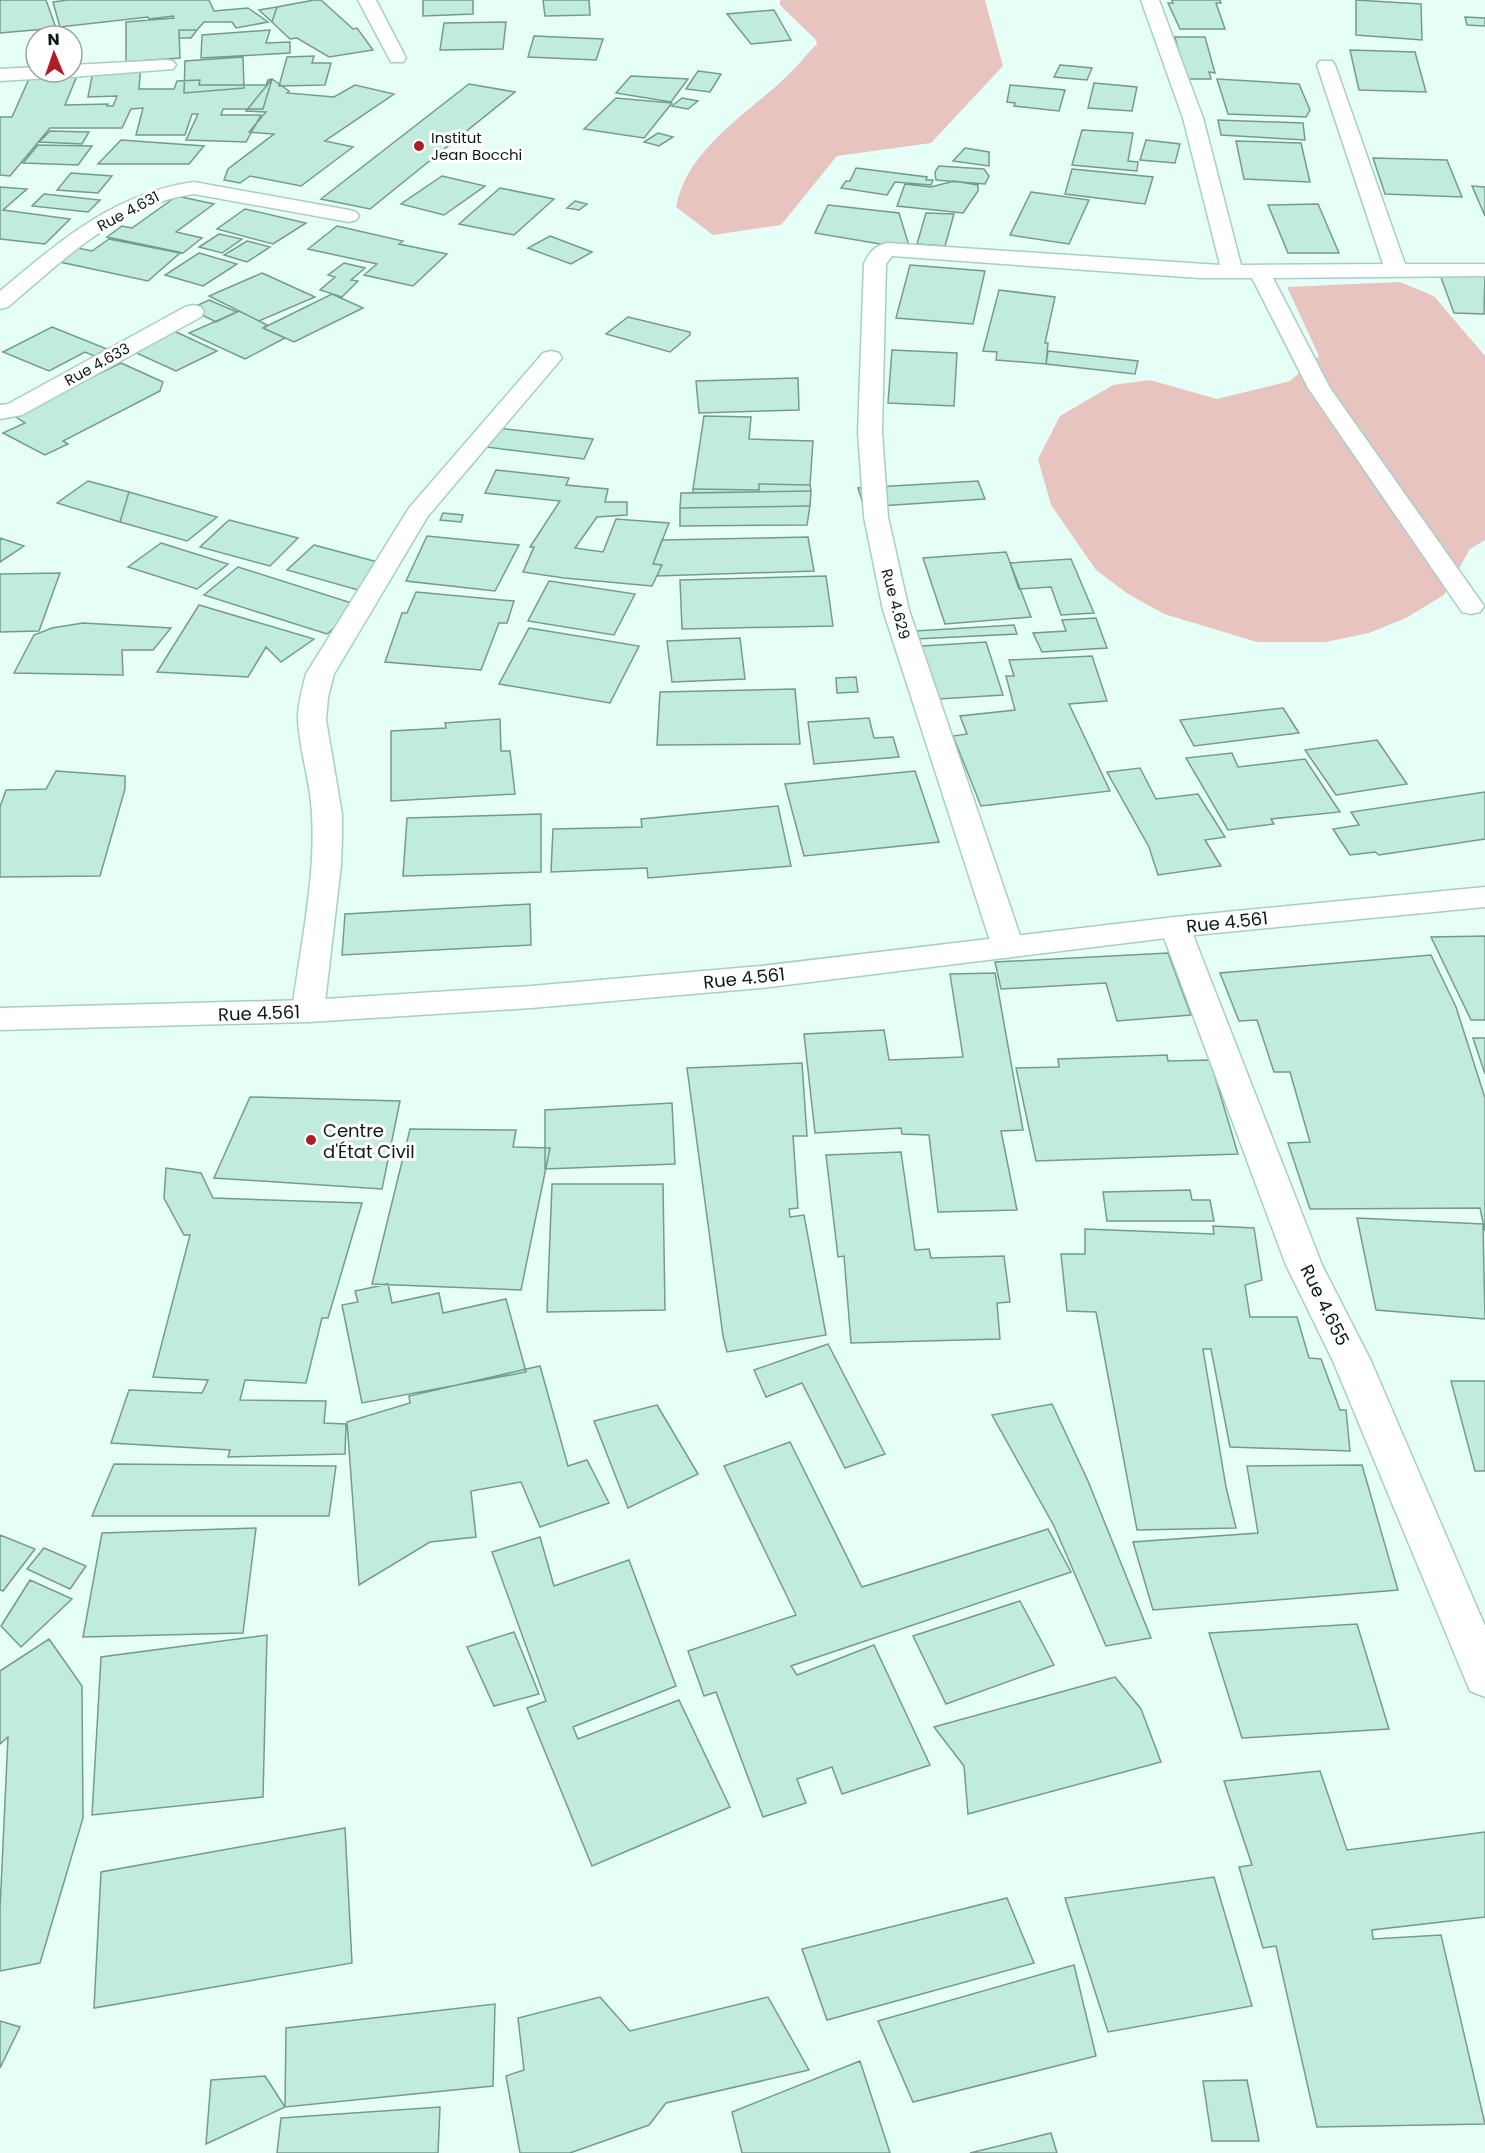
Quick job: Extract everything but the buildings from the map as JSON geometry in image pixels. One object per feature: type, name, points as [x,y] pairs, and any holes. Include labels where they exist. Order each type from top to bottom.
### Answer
[{"type":"street","points":[[367,0],[397,58]]},
{"type":"street","points":[[1150,0],[1193,118],[1232,273],[1485,270]]},
{"type":"street","points":[[84,70],[167,65]]},
{"type":"street","points":[[1326,65],[1396,270]]},
{"type":"street","points":[[0,75],[24,74]]},
{"type":"street","name":"Rue 4.631","points":[[0,302],[60,253],[114,216],[156,194],[176,189],[194,188],[349,216]]},
{"type":"street","name":"Rue 4.629","points":[[1008,947],[896,610],[876,518],[870,432],[874,264],[878,256],[887,251],[1232,273]]},
{"type":"street","points":[[1260,273],[1319,388],[1471,606]]},
{"type":"street","name":"Rue 4.633","points":[[0,412],[14,410],[193,312]]},
{"type":"street","points":[[308,1011],[326,865],[327,814],[312,720],[314,697],[320,674],[418,513],[551,358]]},
{"type":"street","name":"Rue 4.561","points":[[0,1019],[308,1011],[531,997],[750,978],[1175,927],[1485,897]]},
{"type":"street","name":"Rue 4.655","points":[[1175,927],[1304,1265],[1352,1361],[1460,1612],[1485,1678]]},
{"type":"shaded area","points":[[780,0],[985,0],[1003,66],[931,143],[837,156],[781,225],[713,235],[676,207],[682,186],[692,168],[720,135],[785,78],[817,44],[816,40],[780,5]]},
{"type":"shaded area","points":[[1400,282],[1434,296],[1485,356],[1485,540],[1470,549],[1444,595],[1406,618],[1369,633],[1326,642],[1257,642],[1164,614],[1128,594],[1096,570],[1051,505],[1038,459],[1060,416],[1113,385],[1150,380],[1217,399],[1290,381],[1319,356],[1287,287]]},
{"type":"place","name":"Institut Jean Bocchi","points":[[419,146]]},
{"type":"place","name":"Centre d'État Civil","points":[[311,1140]]}]
